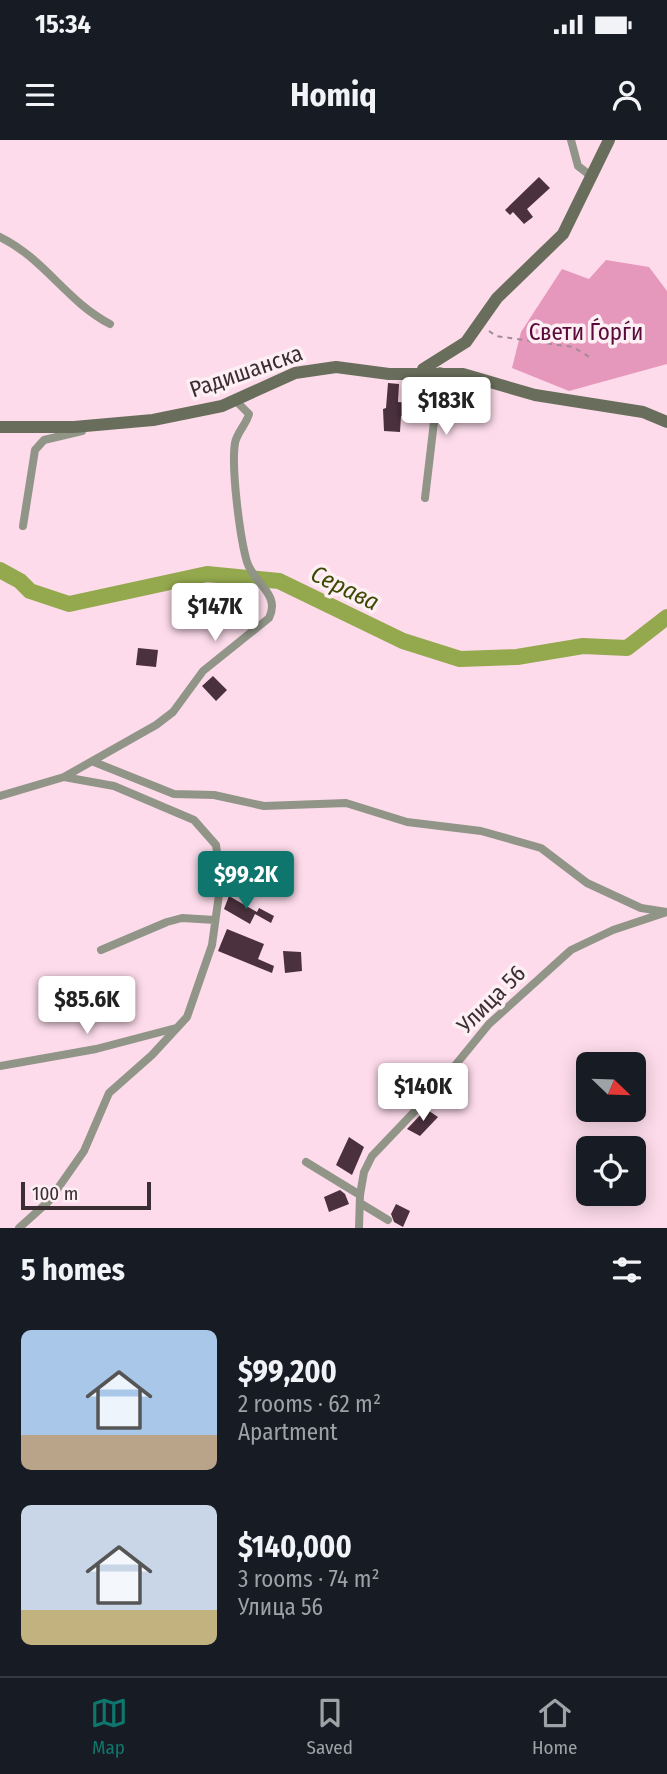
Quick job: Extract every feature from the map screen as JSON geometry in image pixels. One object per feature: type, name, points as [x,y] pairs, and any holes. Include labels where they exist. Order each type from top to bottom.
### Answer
[{"type":"street","points":[[572,140],[578,166],[591,176]]},
{"type":"street","points":[[417,373],[458,348],[497,299],[563,234],[609,140]]},
{"type":"street","points":[[0,237],[29,253],[67,293],[110,324]]},
{"type":"street","name":"Радишанска","points":[[0,426],[103,425],[178,415],[236,401],[272,383],[316,369],[417,373],[440,371],[484,379],[551,399],[643,412],[667,422]]},
{"type":"street","points":[[425,498],[440,371]]},
{"type":"street","points":[[0,796],[64,777],[94,762],[168,716],[203,671],[263,626],[273,611],[270,595],[251,574],[245,553],[235,447],[237,436],[249,414],[236,401]]},
{"type":"street","points":[[23,526],[35,450],[39,444],[103,425]]},
{"type":"street","points":[[94,762],[169,793],[214,795],[264,806],[346,803],[416,823],[481,831],[541,848],[587,883],[641,908],[667,912]]},
{"type":"street","points":[[19,1228],[49,1201],[84,1151],[109,1093],[179,1027],[192,1006],[207,964],[220,880],[218,853],[213,840],[194,820],[114,786],[64,777]]},
{"type":"street","name":"Улица 56","points":[[359,1228],[364,1172],[372,1156],[441,1083],[489,1024],[571,950],[613,930],[667,912]]},
{"type":"street","points":[[101,950],[175,920],[215,920]]},
{"type":"street","points":[[0,1066],[96,1049],[179,1027]]},
{"type":"street","points":[[306,1162],[388,1220]]},
{"type":"path","points":[[479,324],[496,335],[573,347],[591,358]]},
{"type":"green space","name":"Свети Ѓорѓи","points":[[606,260],[649,267],[667,291],[667,364],[569,391],[512,368],[521,332],[562,269],[589,279]]},
{"type":"building","points":[[539,177],[550,188],[527,209],[533,217],[524,224],[513,212],[510,215],[505,210]]},
{"type":"building","points":[[388,383],[399,384],[398,402],[409,403],[408,417],[401,416],[400,432],[384,431],[383,409],[386,408]]},
{"type":"building","points":[[138,648],[158,650],[156,667],[136,665]]},
{"type":"building","points":[[213,676],[227,690],[216,701],[202,686]]},
{"type":"building","points":[[229,896],[257,912],[259,908],[274,916],[271,923],[255,914],[250,924],[224,909]]},
{"type":"building","points":[[227,929],[264,944],[258,959],[274,966],[272,973],[218,951]]},
{"type":"building","points":[[283,951],[301,952],[302,971],[285,973]]},
{"type":"building","points":[[426,1109],[438,1117],[420,1136],[407,1129]]},
{"type":"building","points":[[349,1137],[364,1147],[352,1175],[336,1165]]},
{"type":"building","points":[[340,1190],[349,1204],[329,1212],[324,1197]]},
{"type":"building","points":[[396,1204],[410,1211],[403,1227],[394,1222],[391,1214]]},
{"type":"waterway","name":"Серава","points":[[0,570],[20,581],[30,591],[69,604],[207,574],[279,581],[403,641],[460,659],[517,657],[583,646],[627,648],[667,617]]}]
